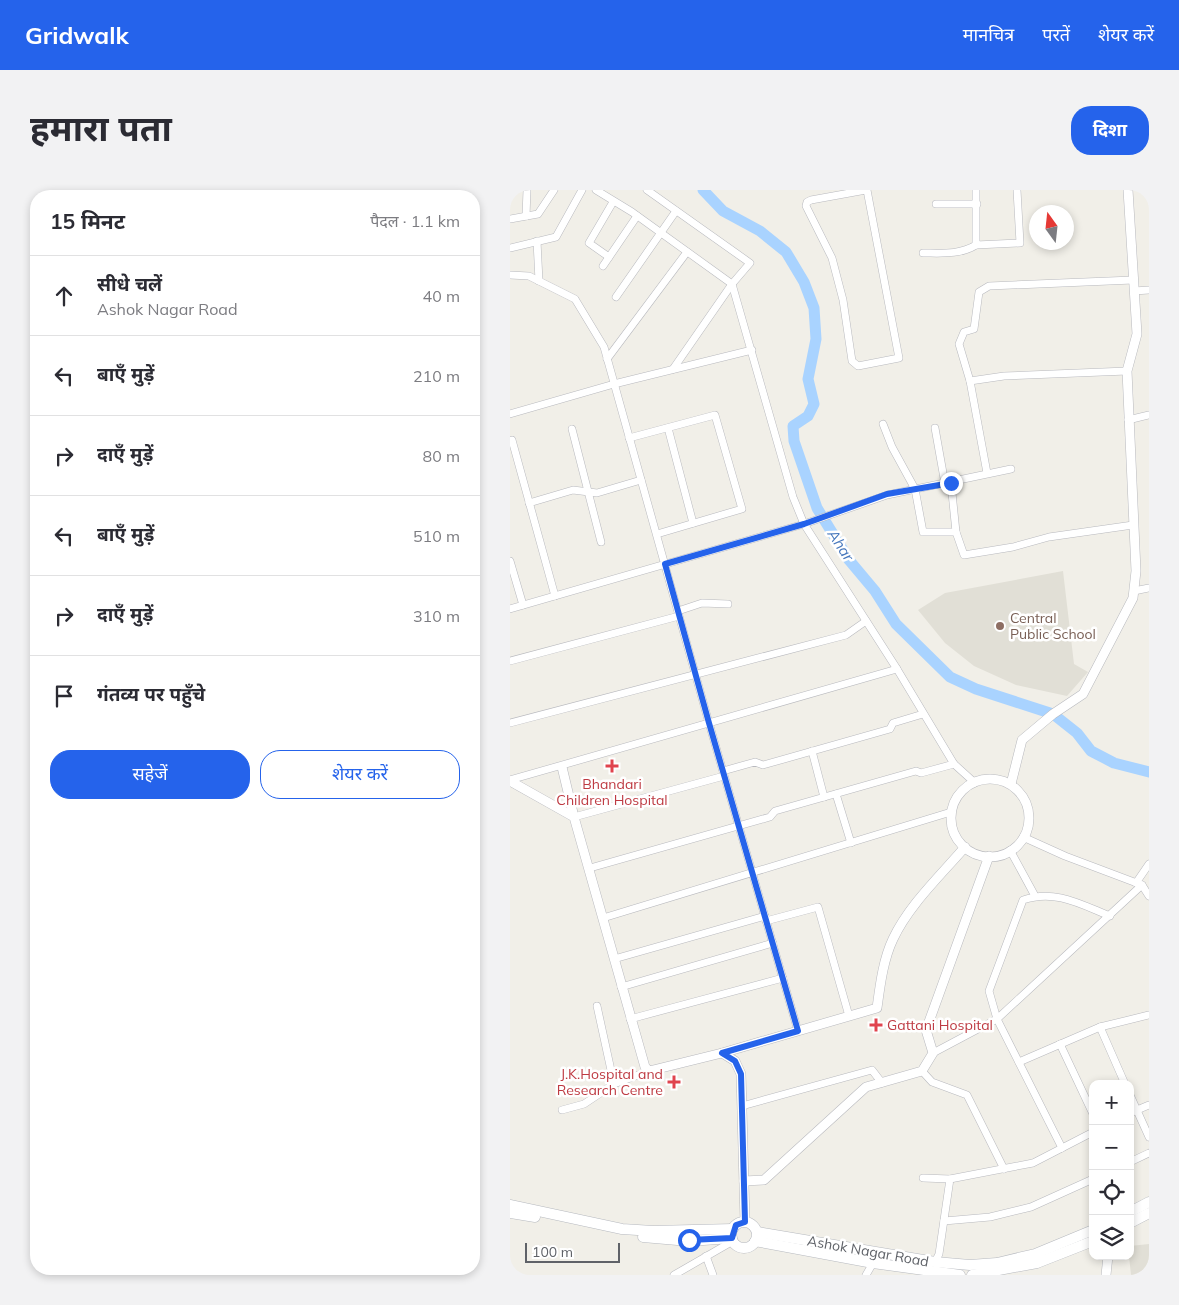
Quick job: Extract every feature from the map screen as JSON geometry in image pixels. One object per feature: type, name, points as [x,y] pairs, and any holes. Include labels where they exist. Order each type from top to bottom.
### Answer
[{"type":"main road","points":[[1134,1210],[1149,1202]]},
{"type":"main road","points":[[510,1205],[622,1229],[732,1236],[744,1248],[756,1237]]},
{"type":"main road","points":[[510,1213],[633,1236],[689,1240],[732,1236]]},
{"type":"main road","points":[[1134,1221],[1149,1213]]},
{"type":"main road","points":[[732,1236],[736,1225],[745,1222],[751,1224],[756,1237]]},
{"type":"main road","name":"Ashok Nagar Road","points":[[756,1237],[935,1262],[970,1265],[1009,1261],[1054,1248],[1089,1232]]},
{"type":"main road","points":[[756,1237],[906,1272],[960,1275]]},
{"type":"main road","points":[[972,1275],[1037,1264],[1089,1242]]},
{"type":"street","points":[[526,216],[527,190]]},
{"type":"street","points":[[510,219],[538,214],[554,190]]},
{"type":"street","points":[[510,248],[556,237],[582,190]]},
{"type":"street","points":[[596,190],[637,216],[732,284],[793,497],[804,524],[897,669],[954,764],[975,782]]},
{"type":"street","points":[[647,190],[750,263],[732,284],[674,370]]},
{"type":"street","points":[[866,190],[899,358],[858,366],[852,361],[843,300],[832,258],[806,206],[807,202],[811,200],[866,190]]},
{"type":"street","points":[[976,190],[976,246]]},
{"type":"street","points":[[923,253],[955,252],[968,250],[976,246],[1020,243],[1017,190]]},
{"type":"street","points":[[1010,784],[1022,740],[1053,714],[1083,694],[1133,598],[1136,571],[1127,371],[1137,334],[1128,190]]},
{"type":"street","points":[[609,257],[589,243],[614,202]]},
{"type":"street","points":[[936,204],[977,204]]},
{"type":"street","points":[[616,297],[676,211]]},
{"type":"street","points":[[603,266],[637,216]]},
{"type":"street","points":[[537,241],[538,281]]},
{"type":"street","points":[[607,359],[687,252]]},
{"type":"street","points":[[510,275],[529,276],[575,299],[604,347],[738,826],[798,1031]]},
{"type":"street","points":[[987,473],[970,381],[959,344],[964,332],[974,329],[979,292],[989,286],[1133,280]]},
{"type":"street","points":[[1134,291],[1149,290]]},
{"type":"street","points":[[510,414],[614,384],[752,350]]},
{"type":"street","points":[[970,381],[1004,376],[1127,371]]},
{"type":"street","points":[[630,438],[715,415],[742,509],[657,534]]},
{"type":"street","points":[[1128,420],[1149,415]]},
{"type":"street","points":[[883,424],[915,490],[923,532],[956,532]]},
{"type":"street","points":[[668,428],[693,523]]},
{"type":"street","points":[[934,428],[948,484],[956,532],[964,555],[1013,547],[1049,537],[1133,525]]},
{"type":"street","points":[[572,429],[587,493],[602,542]]},
{"type":"street","points":[[512,440],[555,596]]},
{"type":"street","points":[[510,609],[804,524],[887,494],[948,484],[987,473],[1011,469]]},
{"type":"street","points":[[529,503],[573,490],[597,493],[641,480]]},
{"type":"street","points":[[510,561],[523,605]]},
{"type":"street","points":[[1134,591],[1149,588]]},
{"type":"street","points":[[510,661],[679,613],[702,603],[728,604]]},
{"type":"street","points":[[510,722],[846,635],[866,621]]},
{"type":"street","points":[[510,780],[897,669]]},
{"type":"street","points":[[510,780],[574,817],[724,773],[755,762],[763,765],[890,729],[894,723],[923,714]]},
{"type":"street","points":[[812,751],[824,797]]},
{"type":"street","points":[[590,868],[770,817],[774,811],[916,771],[921,773],[954,764]]},
{"type":"street","points":[[562,766],[574,817],[590,868],[630,1019],[642,1061],[649,1071]]},
{"type":"street","points":[[989,779],[1010,784],[1021,793],[1028,807],[1029,820],[1024,837],[1006,854],[979,855],[964,847],[956,837],[952,826],[952,812],[959,795],[975,782],[989,779]]},
{"type":"street","points":[[836,794],[851,843]]},
{"type":"street","points":[[603,918],[952,812]]},
{"type":"street","points":[[1024,837],[1065,856],[1139,884],[1149,896]]},
{"type":"street","points":[[562,1110],[584,1104],[614,1084],[649,1071],[722,1053],[877,1008],[880,986],[892,940],[910,911],[964,847]]},
{"type":"street","points":[[1010,850],[1034,896]]},
{"type":"street","points":[[933,1053],[926,1030],[989,856]]},
{"type":"street","points":[[744,1181],[764,1180],[866,1087],[922,1071],[933,1053],[997,1019],[1110,916],[1139,884],[1149,864]]},
{"type":"street","points":[[1062,1148],[997,1019],[988,991],[1023,900],[1039,894],[1068,900],[1110,916]]},
{"type":"street","points":[[614,959],[818,907],[849,1016]]},
{"type":"street","points":[[621,987],[773,943]]},
{"type":"street","points":[[630,1019],[783,978]]},
{"type":"street","points":[[597,1006],[614,1084]]},
{"type":"street","points":[[1019,1062],[1100,1028],[1149,1015]]},
{"type":"street","points":[[1100,1028],[1123,1080]]},
{"type":"street","points":[[1060,1044],[1089,1106]]},
{"type":"street","points":[[722,1053],[735,1061],[741,1074],[745,1222]]},
{"type":"street","points":[[742,1106],[872,1070],[882,1083]]},
{"type":"street","points":[[922,1071],[932,1082],[967,1095],[1004,1169]]},
{"type":"street","points":[[1149,1105],[1134,1112],[1149,1137]]},
{"type":"street","points":[[923,1178],[950,1179],[1032,1163],[1089,1134]]},
{"type":"street","points":[[1134,1160],[1149,1153]]},
{"type":"street","points":[[927,1273],[939,1254],[950,1179]]},
{"type":"street","points":[[944,1221],[990,1217],[1031,1207],[1089,1181]]},
{"type":"street","points":[[674,1275],[706,1256],[732,1236]]},
{"type":"street","points":[[706,1256],[713,1275]]},
{"type":"street","points":[[1106,1275],[1108,1260]]},
{"type":"street","points":[[866,1275],[873,1263]]},
{"type":"shaded area","name":"Central Public School","points":[[1063,571],[1074,664],[1088,672],[1067,696],[1016,685],[974,666],[945,643],[918,610],[945,593]]},
{"type":"shaded area","points":[[1149,1244],[1149,1275],[1131,1275],[1129,1260],[1134,1260],[1134,1246]]},
{"type":"waterway","name":"Ahar","points":[[703,190],[723,211],[760,231],[786,252],[804,282],[814,308],[816,339],[808,379],[814,404],[808,416],[793,426],[794,441],[817,508],[849,560],[875,591],[896,624],[950,677],[976,689],[1053,714],[1077,733],[1091,751],[1114,763],[1149,772]]},
{"type":"place","name":"Central Public School","points":[[1000,626]]},
{"type":"place","name":"Bhandari Children Hospital","points":[[612,766]]},
{"type":"place","name":"Gattani Hospital","points":[[876,1025]]},
{"type":"place","name":"J.K.Hospital and Research Centre","points":[[674,1082]]},
{"type":"route","points":[[689,1240],[732,1238],[731,1233],[736,1225],[745,1222],[741,1074],[735,1061],[722,1053],[798,1031],[665,564],[804,524],[887,494],[951,483]]}]
